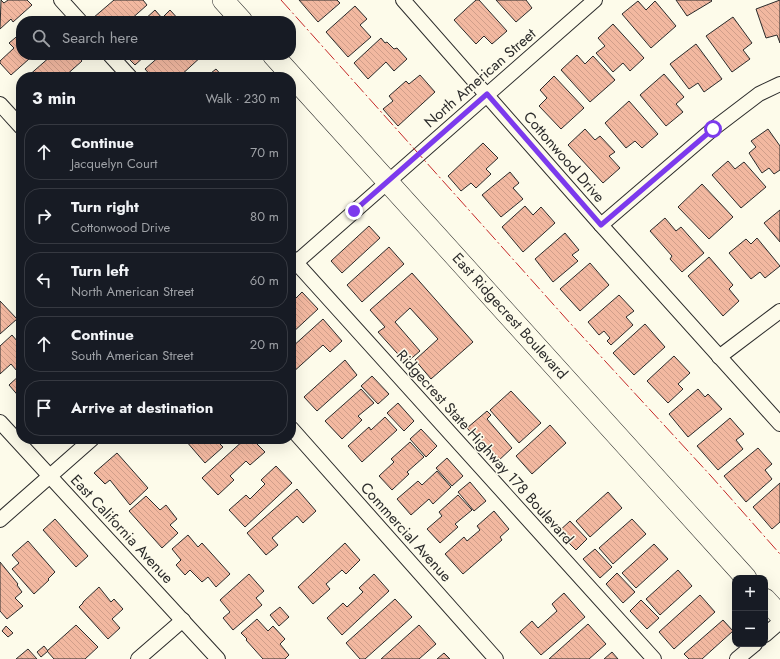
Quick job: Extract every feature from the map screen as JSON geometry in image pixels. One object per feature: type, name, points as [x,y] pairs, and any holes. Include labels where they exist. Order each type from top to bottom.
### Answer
[{"type":"main road","points":[[223,0],[237,16]]},
{"type":"main road","name":"East Ridgecrest Boulevard","points":[[278,60],[289,72]]},
{"type":"main road","name":"East Ridgecrest Boulevard","points":[[296,80],[743,575]]},
{"type":"main road","points":[[768,602],[780,615]]},
{"type":"street","points":[[61,0],[75,16]]},
{"type":"street","name":"Cottonwood Drive","points":[[403,0],[601,225],[780,424]]},
{"type":"street","name":"North American Street","points":[[296,259],[595,0]]},
{"type":"street","points":[[115,60],[125,72]]},
{"type":"street","points":[[601,225],[713,129],[759,94],[780,84]]},
{"type":"street","points":[[0,104],[16,122]]},
{"type":"street","name":"Ridgecrest State Highway 178 Boulevard","points":[[296,265],[654,659]]},
{"type":"street","points":[[719,357],[780,311]]},
{"type":"street","name":"East California Avenue","points":[[0,422],[16,439]]},
{"type":"street","name":"Commercial Avenue","points":[[296,434],[496,659]]},
{"type":"street","name":"East California Avenue","points":[[20,444],[218,659]]},
{"type":"street","points":[[0,520],[86,444]]},
{"type":"street","points":[[138,659],[183,620]]},
{"type":"street","points":[[768,632],[780,622]]},
{"type":"street","points":[[738,659],[752,647]]},
{"type":"building","points":[[1,0],[4,3],[8,0],[27,0],[32,5],[20,16],[16,16],[16,19],[13,22],[11,19],[0,29]]},
{"type":"building","points":[[114,0],[143,0],[147,5],[135,16],[95,16]]},
{"type":"building","points":[[299,0],[337,0],[340,3],[318,22]]},
{"type":"building","points":[[476,0],[479,0],[507,31],[492,44],[484,36],[476,44],[454,20]]},
{"type":"building","points":[[496,0],[526,0],[532,8],[516,22]]},
{"type":"building","points":[[676,0],[711,0],[712,1],[687,16]]},
{"type":"building","points":[[780,0],[780,43],[777,35],[766,38],[756,9]]},
{"type":"building","points":[[638,1],[646,10],[655,1],[676,26],[651,48],[622,14]]},
{"type":"building","points":[[355,6],[367,19],[360,25],[371,37],[348,57],[326,32]]},
{"type":"building","points":[[155,10],[160,16],[148,16]]},
{"type":"building","points":[[170,10],[175,16],[164,16]]},
{"type":"building","points":[[733,17],[752,43],[743,50],[750,59],[732,72],[706,36]]},
{"type":"building","points":[[613,24],[644,58],[630,71],[623,63],[613,72],[596,53],[605,46],[598,38]]},
{"type":"building","points":[[16,37],[16,60],[28,60],[11,75],[0,63],[0,61],[14,48],[9,43]]},
{"type":"building","points":[[381,38],[385,43],[387,42],[394,49],[397,48],[407,59],[394,71],[386,62],[368,79],[354,63]]},
{"type":"building","points":[[696,44],[722,79],[704,92],[698,83],[689,89],[670,64]]},
{"type":"building","points":[[577,55],[585,64],[593,56],[615,80],[590,102],[561,70]]},
{"type":"building","points":[[46,60],[82,61],[70,72],[33,72]]},
{"type":"building","points":[[130,60],[140,60],[135,65]]},
{"type":"building","points":[[155,60],[198,60],[184,72],[148,72],[145,69]]},
{"type":"building","points":[[664,74],[684,97],[676,104],[683,112],[666,126],[640,95]]},
{"type":"building","points":[[420,75],[435,92],[398,126],[383,109],[393,101],[389,96],[406,81],[409,84]]},
{"type":"building","points":[[554,76],[584,108],[561,129],[539,106],[547,98],[540,90]]},
{"type":"building","points":[[629,101],[658,134],[642,148],[635,141],[626,148],[605,123]]},
{"type":"building","points":[[585,129],[595,140],[600,136],[615,152],[609,156],[620,168],[603,183],[568,145]]},
{"type":"building","points":[[768,129],[780,146],[780,170],[774,174],[769,168],[762,173],[749,153],[756,147],[751,141]]},
{"type":"building","points":[[483,143],[498,158],[486,169],[491,174],[476,188],[471,183],[461,191],[448,176]]},
{"type":"building","points":[[728,161],[735,169],[744,162],[766,187],[741,208],[712,175]]},
{"type":"building","points":[[510,172],[519,183],[513,188],[523,199],[501,217],[482,195]]},
{"type":"building","points":[[702,184],[733,217],[709,239],[678,207]]},
{"type":"building","points":[[525,206],[533,215],[541,207],[555,223],[523,252],[502,227]]},
{"type":"building","points":[[780,210],[780,242],[764,223]]},
{"type":"building","points":[[665,218],[676,231],[681,227],[704,253],[682,272],[670,259],[672,256],[650,231]]},
{"type":"building","points":[[369,226],[380,238],[342,273],[331,261]]},
{"type":"building","points":[[565,233],[579,250],[572,255],[578,261],[553,282],[535,259]]},
{"type":"building","points":[[757,238],[780,266],[765,278],[760,272],[751,279],[729,253],[746,239],[751,244]]},
{"type":"building","points":[[389,247],[404,264],[362,302],[347,285]]},
{"type":"building","points":[[709,257],[733,285],[729,289],[739,301],[723,316],[688,276]]},
{"type":"building","points":[[590,263],[609,285],[580,311],[560,289]]},
{"type":"building","points":[[412,273],[473,342],[431,379],[415,360],[438,339],[410,308],[395,322],[420,351],[406,363],[378,332],[385,327],[370,310]]},
{"type":"building","points":[[302,292],[318,309],[296,329],[296,298]]},
{"type":"building","points":[[619,295],[634,311],[626,317],[633,325],[611,345],[607,341],[610,338],[604,331],[599,335],[588,322]]},
{"type":"building","points":[[0,301],[16,318],[16,320],[0,334]]},
{"type":"building","points":[[323,319],[342,341],[330,352],[323,345],[296,369],[296,343]]},
{"type":"building","points":[[645,324],[665,347],[634,375],[613,353]]},
{"type":"building","points":[[12,335],[16,340],[16,370],[11,364],[0,374],[0,346]]},
{"type":"building","points":[[674,356],[690,373],[678,384],[683,389],[668,403],[647,381]]},
{"type":"building","points":[[345,360],[357,375],[317,411],[304,397]]},
{"type":"building","points":[[372,376],[389,394],[378,404],[361,386]]},
{"type":"building","points":[[16,379],[16,393],[9,385]]},
{"type":"building","points":[[361,389],[374,403],[358,416],[362,420],[342,439],[325,421]]},
{"type":"building","points":[[698,389],[705,397],[708,394],[722,409],[688,437],[669,414]]},
{"type":"building","points":[[511,391],[541,423],[519,443],[490,410]]},
{"type":"building","points":[[398,403],[414,421],[404,431],[387,413]]},
{"type":"building","points":[[487,411],[491,415],[487,419],[512,448],[497,462],[467,428]]},
{"type":"building","points":[[385,417],[397,430],[362,462],[348,446],[369,427],[371,430]]},
{"type":"building","points":[[730,418],[744,434],[736,440],[743,449],[718,470],[697,446]]},
{"type":"building","points":[[550,425],[566,443],[532,474],[516,456]]},
{"type":"building","points":[[421,429],[437,446],[426,457],[410,439]]},
{"type":"building","points":[[410,442],[424,457],[407,472],[409,474],[392,490],[379,476],[394,462],[391,459]]},
{"type":"building","points":[[189,444],[220,444],[223,447],[205,463]]},
{"type":"building","points":[[239,444],[257,444],[265,452],[250,465],[246,461],[230,476],[234,480],[218,495],[202,478]]},
{"type":"building","points":[[758,448],[772,464],[765,470],[772,479],[746,502],[724,476]]},
{"type":"building","points":[[117,453],[148,488],[130,505],[110,480],[105,484],[94,473]]},
{"type":"building","points":[[447,458],[463,476],[452,486],[436,468]]},
{"type":"building","points":[[276,466],[292,483],[245,527],[229,510],[246,495],[250,499],[265,484],[261,480]]},
{"type":"building","points":[[437,471],[451,487],[433,504],[429,499],[411,515],[397,499],[418,481],[422,485]]},
{"type":"building","points":[[470,482],[486,501],[474,511],[458,492]]},
{"type":"building","points":[[780,483],[780,522],[772,529],[753,507]]},
{"type":"building","points":[[297,489],[316,511],[303,523],[297,516],[272,538],[278,545],[266,555],[247,533]]},
{"type":"building","points":[[608,492],[622,508],[590,537],[576,521]]},
{"type":"building","points":[[458,495],[472,510],[455,524],[458,527],[440,543],[427,529],[442,516],[439,512]]},
{"type":"building","points":[[146,496],[160,510],[166,505],[177,519],[170,525],[178,533],[162,548],[129,511]]},
{"type":"building","points":[[494,511],[509,529],[500,537],[502,540],[463,574],[445,554],[464,537],[467,541],[480,530],[477,526]]},
{"type":"building","points":[[55,519],[88,556],[76,567],[43,530]]},
{"type":"building","points":[[632,519],[646,534],[613,564],[599,548]]},
{"type":"building","points":[[570,521],[587,539],[576,550],[558,532]]},
{"type":"building","points":[[188,535],[198,547],[202,543],[230,574],[216,587],[208,577],[202,582],[190,570],[185,575],[176,565],[181,560],[172,549]]},
{"type":"building","points":[[28,541],[55,572],[34,594],[12,569],[19,563],[12,555]]},
{"type":"building","points":[[345,543],[360,560],[346,574],[342,570],[326,584],[330,589],[313,604],[298,587]]},
{"type":"building","points":[[654,544],[668,559],[636,588],[622,573]]},
{"type":"building","points":[[595,549],[612,567],[600,578],[583,559]]},
{"type":"building","points":[[0,562],[18,584],[17,585],[22,592],[15,598],[23,606],[7,619],[0,611]]},
{"type":"building","points":[[678,570],[692,586],[660,615],[646,599]]},
{"type":"building","points":[[617,573],[635,592],[623,603],[606,584]]},
{"type":"building","points":[[249,574],[264,591],[256,598],[262,605],[233,630],[223,618],[230,612],[220,600]]},
{"type":"building","points":[[374,574],[389,591],[342,635],[327,618],[343,603],[347,607],[363,592],[359,588]]},
{"type":"building","points":[[99,587],[111,602],[114,599],[123,609],[112,619],[120,628],[108,639],[79,607]]},
{"type":"building","points":[[564,593],[585,617],[541,655],[520,632],[532,621],[538,628],[557,611],[552,604]]},
{"type":"building","points":[[700,595],[715,612],[674,649],[659,632]]},
{"type":"building","points":[[395,599],[412,617],[365,659],[360,659],[346,643]]},
{"type":"building","points":[[641,600],[659,618],[647,629],[630,611]]},
{"type":"building","points":[[280,607],[289,617],[279,626],[270,615]]},
{"type":"building","points":[[257,619],[268,631],[273,626],[285,639],[280,644],[289,655],[285,659],[263,659],[241,633]]},
{"type":"building","points":[[723,620],[732,630],[732,632],[702,659],[689,659],[684,654]]},
{"type":"building","points":[[588,624],[606,644],[589,659],[549,659]]},
{"type":"building","points":[[76,625],[98,647],[85,659],[54,659],[47,651]]},
{"type":"building","points":[[419,625],[436,644],[419,659],[381,659]]},
{"type":"building","points":[[6,626],[13,633],[8,637],[2,631]]},
{"type":"building","points":[[44,646],[48,651],[41,657],[37,652]]},
{"type":"building","points":[[28,649],[37,659],[16,659]]},
{"type":"building","points":[[612,652],[618,659],[604,659]]},
{"type":"building","points":[[444,653],[450,659],[437,659]]},
{"type":"power","points":[[281,0],[295,16]]},
{"type":"power","points":[[296,17],[570,323],[711,476],[780,554]]},
{"type":"route","points":[[354,211],[487,94],[601,225],[713,129]]}]
